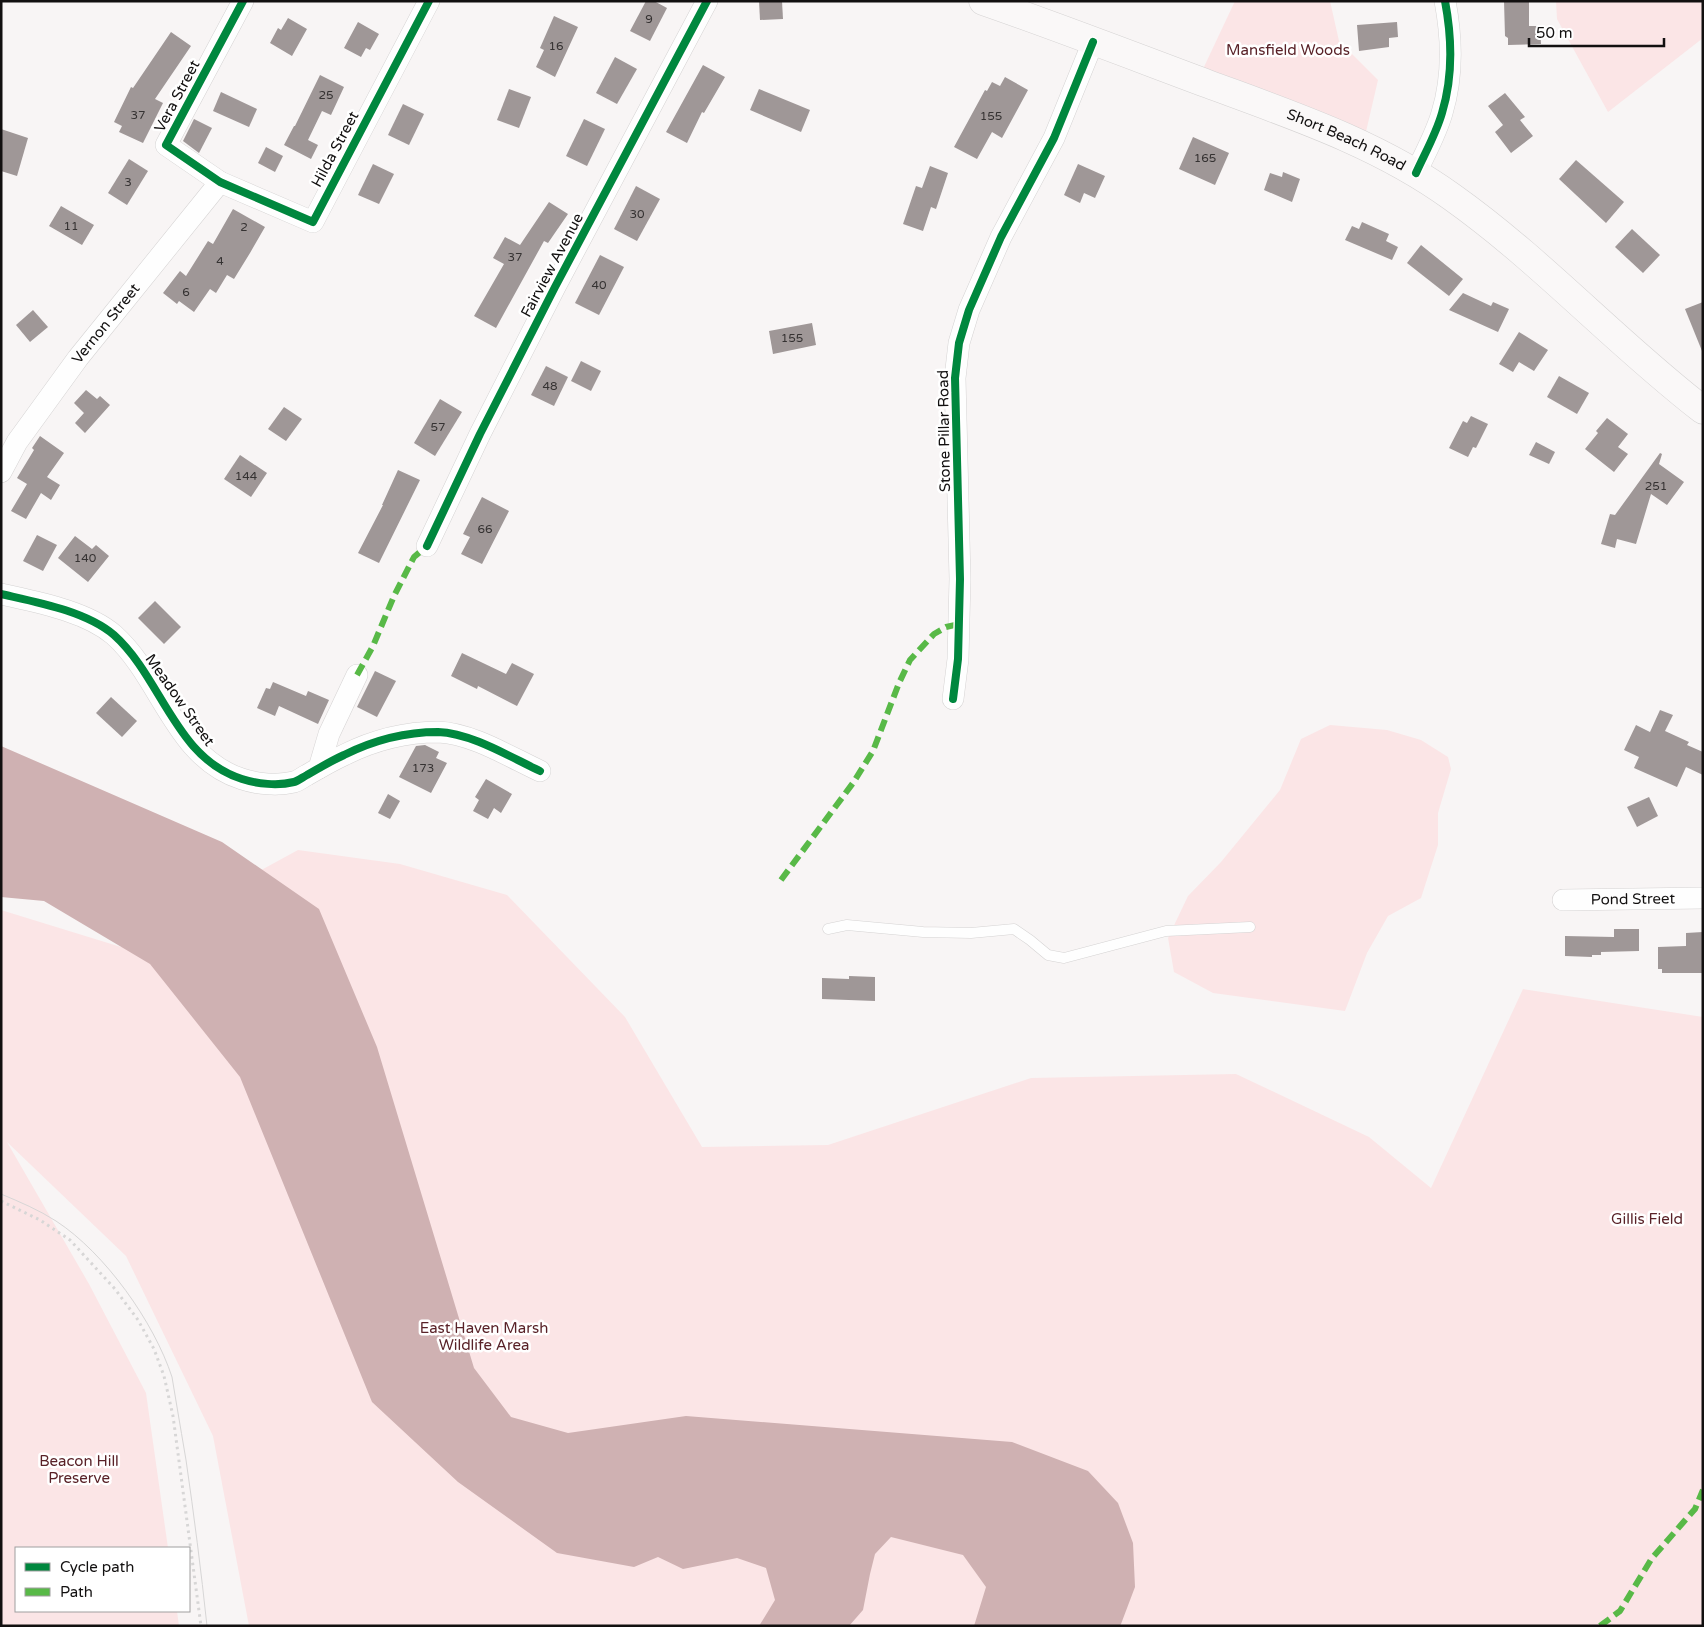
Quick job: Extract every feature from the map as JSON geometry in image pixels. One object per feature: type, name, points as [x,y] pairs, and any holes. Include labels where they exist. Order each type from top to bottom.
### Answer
[{"type":"main road","name":"Short Beach Road","points":[[983,1],[1322,127],[1383,154],[1452,197],[1507,239],[1612,333],[1703,410]]},
{"type":"street","name":"Vera Street","points":[[220,182],[166,145],[243,1]]},
{"type":"street","name":"Hilda Street","points":[[220,182],[313,222],[429,1]]},
{"type":"street","name":"Fairview Avenue","points":[[427,546],[547,302],[707,1]]},
{"type":"street","points":[[1416,173],[1434,136],[1448,92],[1450,66],[1449,22],[1445,1]]},
{"type":"street","name":"Stone Pillar Road","points":[[953,699],[958,659],[960,579],[955,378],[959,343],[968,310],[1001,237],[1054,138],[1093,42]]},
{"type":"street","name":"Vernon Street","points":[[1,472],[16,442],[78,358],[220,182]]},
{"type":"street","name":"Meadow Street","points":[[1,594],[77,615],[96,623],[114,635],[130,652],[181,730],[200,755],[220,770],[239,779],[260,784],[294,782],[344,755],[379,740],[408,734],[440,732],[464,737],[540,771]]},
{"type":"street","points":[[319,768],[330,734],[358,675]]},
{"type":"street","name":"Pond Street","points":[[1563,900],[1703,898]]},
{"type":"lane","points":[[828,929],[847,925],[923,932],[971,933],[1014,930],[1048,955],[1064,958],[1166,930],[1250,927]]},
{"type":"path","points":[[1,1200],[40,1220],[70,1240],[115,1289],[138,1320],[154,1349],[164,1376],[173,1416],[201,1626]]},
{"type":"green space","name":"Mansfield Woods","points":[[1235,1],[1330,1],[1339,41],[1378,80],[1365,136],[1203,69]]},
{"type":"green space","points":[[1556,1],[1703,1],[1703,38],[1608,112],[1557,19]]},
{"type":"green space","points":[[1330,725],[1387,730],[1421,740],[1448,757],[1451,769],[1438,813],[1438,845],[1421,898],[1388,916],[1367,953],[1345,1011],[1213,993],[1174,972],[1168,938],[1188,896],[1221,862],[1280,790],[1301,739]]},
{"type":"green space","name":"East Haven Marsh Wildlife Area","points":[[298,850],[400,864],[507,895],[625,1017],[702,1147],[828,1145],[1031,1078],[1236,1074],[1369,1137],[1431,1188],[1523,989],[1703,1017],[1703,1626],[249,1626],[213,1436],[126,1256],[7,1142],[89,1284],[146,1393],[168,1547],[15,1547],[15,1612],[177,1612],[179,1626],[1,1626],[1,910],[121,947]]},
{"type":"shaded area","points":[[1,746],[222,842],[319,909],[377,1047],[474,1368],[511,1417],[568,1433],[686,1416],[1012,1442],[1088,1471],[1118,1503],[1133,1543],[1135,1587],[1120,1626],[974,1626],[986,1587],[963,1555],[891,1537],[875,1554],[863,1610],[849,1626],[759,1626],[775,1600],[766,1568],[737,1558],[683,1569],[658,1557],[634,1567],[557,1553],[458,1482],[372,1402],[240,1077],[150,964],[44,901],[1,897]]},
{"type":"building","points":[[646,1],[654,1],[667,8],[650,41],[630,31]]},
{"type":"building","points":[[759,1],[782,1],[783,19],[760,20]]},
{"type":"building","points":[[1504,1],[1529,1],[1529,26],[1540,26],[1541,44],[1508,45],[1508,38],[1505,36]]},
{"type":"building","points":[[554,16],[578,27],[555,77],[536,67],[544,50],[540,48]]},
{"type":"building","points":[[288,18],[307,29],[292,56],[270,43],[278,28],[281,30]]},
{"type":"building","points":[[358,22],[379,34],[370,50],[366,48],[361,57],[344,48]]},
{"type":"building","points":[[1397,22],[1398,37],[1389,38],[1389,47],[1359,51],[1357,25]]},
{"type":"building","points":[[171,32],[191,46],[155,99],[163,103],[143,143],[119,132],[122,126],[114,122],[131,87],[133,88]]},
{"type":"building","points":[[615,57],[637,69],[617,104],[596,93]]},
{"type":"building","points":[[703,65],[725,77],[704,113],[702,112],[687,143],[666,132]]},
{"type":"building","points":[[320,75],[344,87],[331,115],[322,111],[308,140],[318,145],[311,159],[284,145]]},
{"type":"building","points":[[1005,77],[1028,90],[1002,138],[992,132],[977,159],[954,147],[985,90],[987,91],[992,82],[1000,86]]},
{"type":"building","points":[[509,89],[531,97],[519,128],[497,120]]},
{"type":"building","points":[[759,89],[810,110],[801,132],[750,110]]},
{"type":"building","points":[[221,92],[257,109],[249,127],[213,111]]},
{"type":"building","points":[[1505,93],[1525,117],[1520,120],[1533,136],[1511,153],[1495,132],[1503,125],[1488,106]]},
{"type":"building","points":[[403,104],[424,114],[409,145],[388,135]]},
{"type":"building","points":[[194,119],[212,128],[199,153],[183,141]]},
{"type":"building","points":[[584,119],[605,129],[587,166],[566,156]]},
{"type":"building","points":[[1,129],[28,138],[17,176],[1,171]]},
{"type":"building","points":[[1193,137],[1229,153],[1215,185],[1179,169]]},
{"type":"building","points":[[266,147],[283,156],[275,172],[258,163]]},
{"type":"building","points":[[129,159],[148,171],[127,205],[108,193]]},
{"type":"building","points":[[1576,160],[1624,202],[1606,223],[1559,179]]},
{"type":"building","points":[[373,164],[394,174],[379,204],[358,195]]},
{"type":"building","points":[[1078,164],[1105,176],[1095,198],[1084,193],[1080,203],[1064,195]]},
{"type":"building","points":[[930,166],[948,173],[936,209],[931,207],[923,231],[903,224],[916,186],[922,188]]},
{"type":"building","points":[[1283,172],[1300,179],[1292,202],[1264,190],[1270,173],[1282,177]]},
{"type":"building","points":[[636,186],[660,199],[637,241],[614,229]]},
{"type":"building","points":[[549,202],[568,214],[548,243],[544,241],[496,328],[474,316],[504,264],[493,258],[505,237],[520,245]]},
{"type":"building","points":[[61,206],[94,225],[82,245],[49,226]]},
{"type":"building","points":[[233,209],[265,227],[250,253],[234,279],[227,275],[216,293],[210,289],[194,312],[179,301],[177,304],[163,293],[180,271],[186,276],[208,241],[213,244]]},
{"type":"building","points":[[1362,222],[1389,234],[1386,241],[1398,247],[1392,260],[1345,240],[1352,226],[1359,229]]},
{"type":"building","points":[[1632,229],[1660,255],[1643,273],[1615,247]]},
{"type":"building","points":[[1421,245],[1463,279],[1449,296],[1407,263]]},
{"type":"building","points":[[600,255],[624,267],[599,315],[575,303]]},
{"type":"building","points":[[1463,293],[1491,306],[1493,302],[1509,309],[1498,332],[1449,310]]},
{"type":"building","points":[[1703,302],[1703,351],[1702,351],[1685,309]]},
{"type":"building","points":[[33,310],[48,327],[30,342],[16,325]]},
{"type":"building","points":[[812,323],[816,345],[773,354],[769,331]]},
{"type":"building","points":[[1519,332],[1548,350],[1534,371],[1519,362],[1513,372],[1499,364]]},
{"type":"building","points":[[581,361],[601,371],[591,391],[571,381]]},
{"type":"building","points":[[546,366],[568,377],[554,406],[531,395]]},
{"type":"building","points":[[1559,376],[1589,393],[1577,414],[1547,397]]},
{"type":"building","points":[[86,390],[97,399],[100,396],[110,405],[85,433],[75,423],[84,413],[74,403]]},
{"type":"building","points":[[440,399],[462,412],[435,456],[414,443]]},
{"type":"building","points":[[284,407],[302,419],[286,441],[268,429]]},
{"type":"building","points":[[1471,416],[1488,424],[1476,448],[1473,447],[1468,457],[1449,448],[1463,421],[1467,423]]},
{"type":"building","points":[[1607,418],[1628,434],[1618,447],[1628,454],[1614,472],[1585,449]]},
{"type":"building","points":[[40,436],[64,453],[47,477],[60,485],[51,500],[41,493],[26,519],[11,511],[27,484],[17,478]]},
{"type":"building","points":[[1536,442],[1555,452],[1549,464],[1529,455]]},
{"type":"building","points":[[1660,453],[1662,454],[1659,464],[1684,482],[1667,505],[1651,494],[1636,544],[1617,539],[1615,548],[1601,544],[1610,514],[1615,515]]},
{"type":"building","points":[[240,455],[267,473],[251,497],[224,479]]},
{"type":"building","points":[[398,470],[420,480],[379,563],[358,553],[383,505]]},
{"type":"building","points":[[482,497],[509,511],[482,564],[461,554],[470,537],[463,534]]},
{"type":"building","points":[[37,535],[57,545],[43,571],[23,561]]},
{"type":"building","points":[[75,536],[92,549],[96,545],[109,556],[88,582],[58,558]]},
{"type":"building","points":[[155,601],[181,627],[164,644],[138,618]]},
{"type":"building","points":[[462,653],[506,674],[512,663],[534,674],[517,706],[478,686],[477,689],[451,676]]},
{"type":"building","points":[[375,671],[396,681],[377,717],[357,707]]},
{"type":"building","points":[[273,682],[306,696],[308,691],[329,700],[318,724],[279,706],[275,716],[257,708],[266,688],[270,689]]},
{"type":"building","points":[[111,697],[137,721],[122,737],[96,713]]},
{"type":"building","points":[[1660,710],[1673,715],[1665,731],[1689,742],[1687,745],[1703,752],[1703,775],[1686,767],[1677,787],[1634,768],[1639,757],[1624,750],[1636,725],[1650,732]]},
{"type":"building","points":[[425,745],[439,752],[436,758],[447,763],[431,793],[399,777],[416,746]]},
{"type":"building","points":[[486,779],[512,794],[501,813],[494,808],[488,819],[473,811],[479,800],[475,797]]},
{"type":"building","points":[[388,794],[400,801],[390,819],[378,813]]},
{"type":"building","points":[[1649,797],[1658,816],[1637,827],[1627,807]]},
{"type":"building","points":[[1614,929],[1639,929],[1639,951],[1601,952],[1601,955],[1592,955],[1592,957],[1565,956],[1565,936],[1614,937]]},
{"type":"building","points":[[1703,932],[1703,973],[1662,973],[1662,969],[1658,969],[1658,947],[1686,946],[1686,933]]},
{"type":"building","points":[[849,976],[875,977],[875,1001],[822,999],[822,978],[849,979]]},
{"type":"tram line","points":[[1,1194],[56,1221],[92,1251],[126,1290],[164,1356],[172,1377],[186,1460],[207,1626]]},
{"type":"marked path","points":[[357,675],[373,646],[394,596],[414,557],[427,546]]},
{"type":"marked path","points":[[781,880],[853,783],[873,751],[899,683],[910,660],[934,634],[946,627],[959,624]]},
{"type":"marked path","points":[[1600,1626],[1620,1611],[1652,1558],[1695,1509],[1703,1490]]},
{"type":"cycle path","points":[[243,1],[166,145],[220,182],[313,222],[429,1]]},
{"type":"cycle path","points":[[427,546],[480,434],[555,287],[707,1]]},
{"type":"cycle path","points":[[1416,173],[1434,136],[1446,99],[1450,71],[1450,43],[1445,1]]},
{"type":"cycle path","points":[[953,699],[958,659],[960,579],[955,378],[959,343],[969,310],[1001,237],[1054,138],[1093,42]]},
{"type":"cycle path","points":[[1,594],[45,604],[75,614],[103,627],[114,635],[131,653],[185,736],[200,754],[219,769],[242,779],[268,784],[294,782],[334,760],[367,745],[402,735],[426,732],[451,733],[477,741],[540,771]]},
{"type":"park label","name":"Gillis Field","points":[[1647,1219]]},
{"type":"park label","name":"Beacon Hill Preserve","points":[[79,1470]]}]
